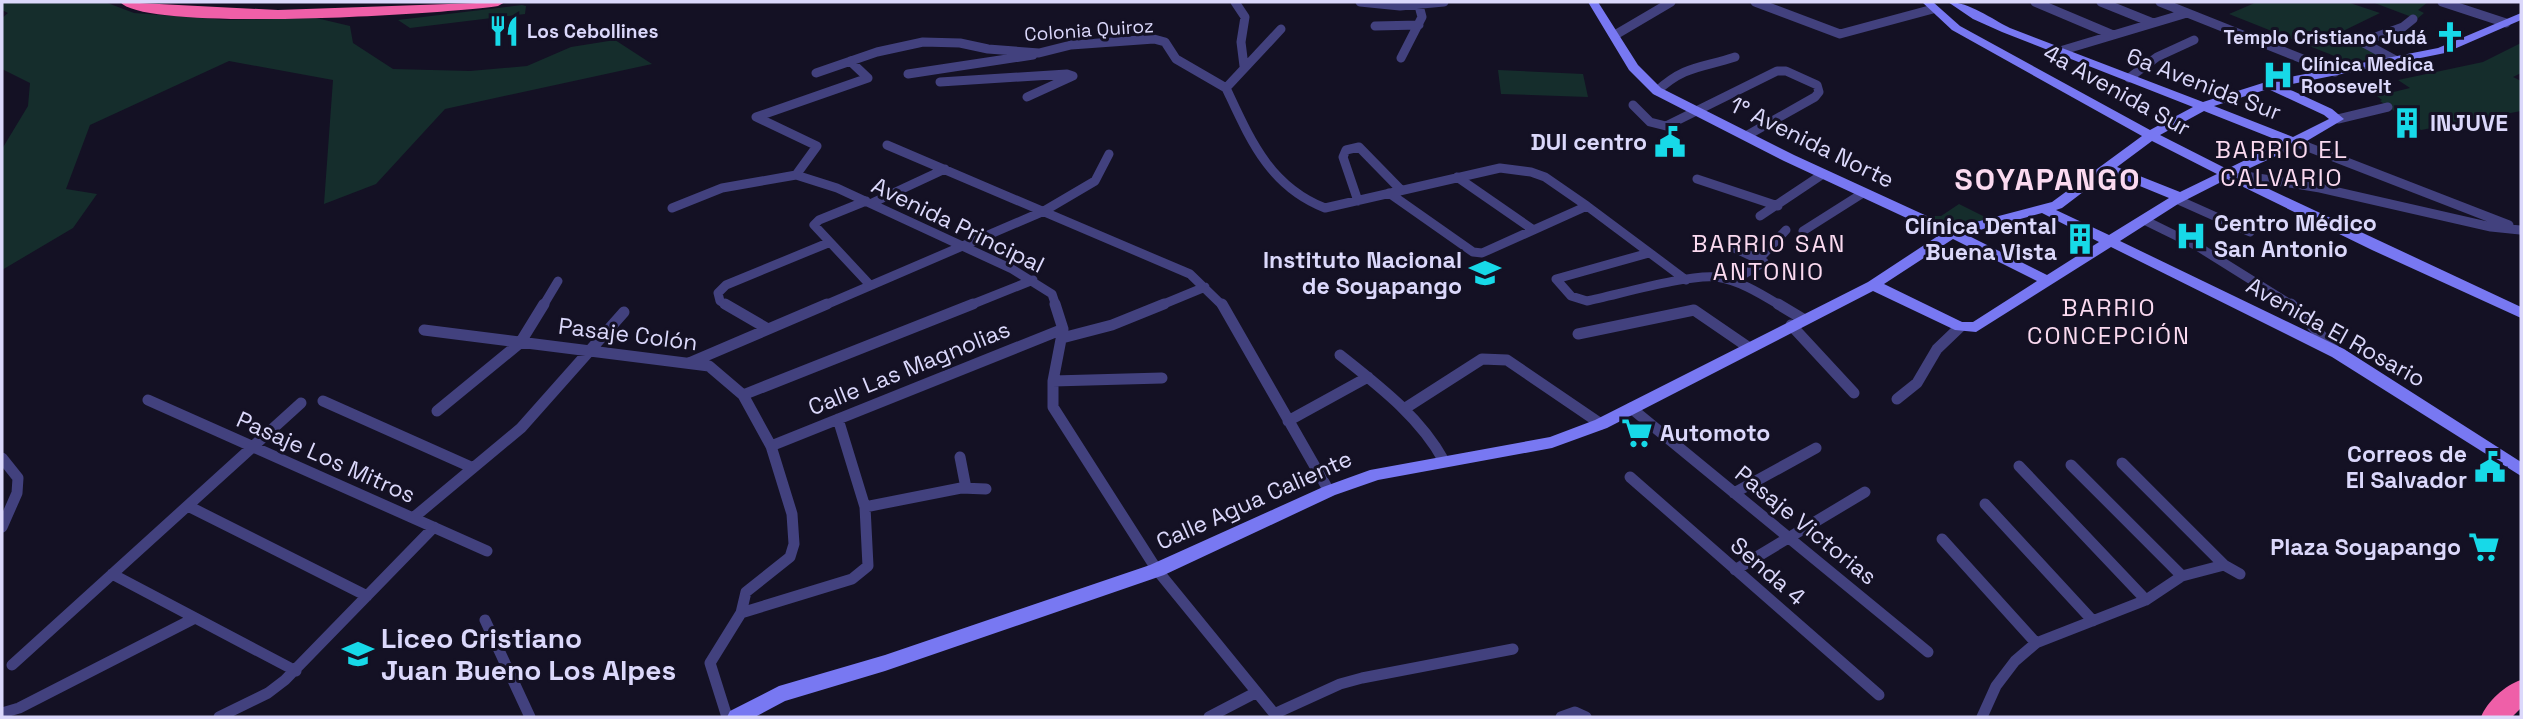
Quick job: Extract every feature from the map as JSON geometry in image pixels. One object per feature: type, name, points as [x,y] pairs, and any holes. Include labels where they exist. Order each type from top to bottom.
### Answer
[{"type":"highway","points":[[127,2],[187,11],[269,14],[405,11],[498,2]]},
{"type":"highway","points":[[153,2],[197,7],[297,10],[470,2]]},
{"type":"highway","points":[[2494,717],[2521,691]]},
{"type":"main road","name":"1° Avenida Norte","points":[[1593,2],[1633,67],[1657,91],[1823,174],[1952,233],[2048,281]]},
{"type":"main road","name":"6a Avenida Sur","points":[[1954,2],[1989,23],[2295,142]]},
{"type":"main road","name":"4a Avenida Sur","points":[[1930,6],[1972,38],[2151,135],[2425,270],[2521,313]]},
{"type":"main road","name":"Calle Agua Caliente","points":[[737,717],[779,694],[886,663],[1157,570],[1329,491],[1376,474],[1552,442],[1601,424],[1872,285],[1952,233],[2046,210],[2068,198],[2151,135],[2202,107],[2234,94],[2269,85],[2441,51],[2521,16]]},
{"type":"main road","points":[[2506,23],[2521,29]]},
{"type":"main road","points":[[2269,85],[2336,117]]},
{"type":"main road","points":[[1872,285],[1960,327],[1976,327],[2177,198],[2295,142],[2336,117]]},
{"type":"main road","points":[[2107,168],[2177,198]]},
{"type":"main road","name":"Avenida El Rosario","points":[[2046,210],[2338,353],[2521,470]]},
{"type":"street","points":[[1235,2],[1245,17],[1240,34],[1240,52],[1244,66]]},
{"type":"street","points":[[1360,2],[1400,6],[1444,2]]},
{"type":"street","points":[[1755,2],[1840,34],[1930,6]]},
{"type":"street","points":[[2035,2],[2113,35]]},
{"type":"street","points":[[2101,2],[2152,23]]},
{"type":"street","points":[[2160,2],[2335,72]]},
{"type":"street","points":[[2442,2],[2506,23]]},
{"type":"street","points":[[1401,58],[1422,17],[1418,3]]},
{"type":"street","points":[[1615,35],[1664,3]]},
{"type":"street","points":[[2060,51],[2187,13]]},
{"type":"street","points":[[2397,61],[2362,41],[2403,27],[2413,19]]},
{"type":"street","points":[[1375,26],[1419,25]]},
{"type":"street","points":[[1281,29],[1226,88],[1249,135],[1275,177],[1306,203],[1325,208],[1500,168],[1531,172],[1545,177],[1686,279]]},
{"type":"street","name":"Colonia Quiroz","points":[[816,73],[911,45],[942,41],[988,49],[1040,53],[1072,45],[1154,39],[1165,42],[1176,58],[1226,88]]},
{"type":"street","points":[[2129,78],[2155,57],[2173,49],[2183,48],[2194,40]]},
{"type":"street","points":[[908,74],[924,69],[1021,58],[1040,53]]},
{"type":"street","points":[[1657,91],[1671,78],[1694,66],[1709,66],[1735,57]]},
{"type":"street","points":[[1021,58],[1021,77]]},
{"type":"street","points":[[672,208],[722,188],[796,175],[817,146],[756,117],[868,78],[850,61]]},
{"type":"street","points":[[1633,105],[1650,122],[1666,126],[1777,71],[1786,71],[1817,85],[1819,93],[1746,136]]},
{"type":"street","points":[[940,82],[1073,76],[1073,79],[1027,97]]},
{"type":"street","points":[[2336,117],[2388,107]]},
{"type":"street","name":"6a Avenida Sur","points":[[2295,142],[2521,230]]},
{"type":"street","name":"Avenida Principal","points":[[887,145],[1190,274],[1222,303],[1329,491]]},
{"type":"street","points":[[1358,201],[1343,157],[1346,150],[1352,147],[1359,147],[1401,190]]},
{"type":"street","points":[[688,363],[1044,211],[1095,181],[1109,154]]},
{"type":"street","points":[[870,285],[815,229],[816,223],[945,170]]},
{"type":"street","points":[[2227,173],[2362,197],[2491,227],[2521,230]]},
{"type":"street","points":[[1760,216],[1823,174]]},
{"type":"street","name":"Avenida Principal","points":[[796,175],[869,202],[1033,280],[1052,294],[1062,333],[1053,381],[1053,407],[1157,570],[1276,716]]},
{"type":"street","points":[[1457,177],[1532,229]]},
{"type":"street","points":[[1697,179],[1778,206]]},
{"type":"street","points":[[1389,193],[1473,251],[1482,253],[1587,206]]},
{"type":"street","points":[[1803,231],[1863,193]]},
{"type":"street","points":[[2177,198],[2250,232]]},
{"type":"street","points":[[2144,220],[2197,246],[2282,297],[2299,310],[2338,353]]},
{"type":"street","points":[[1760,258],[1786,230]]},
{"type":"street","points":[[768,329],[720,300],[718,293],[726,285],[828,243]]},
{"type":"street","points":[[1732,247],[1764,262],[1733,281]]},
{"type":"street","points":[[1649,253],[1556,279],[1571,296],[1587,301],[1686,279],[1714,277],[1733,281],[1773,300],[1821,360],[1854,393]]},
{"type":"street","points":[[743,395],[1033,280]]},
{"type":"street","points":[[437,411],[520,343],[558,281]]},
{"type":"street","name":"Calle Las Magnolias","points":[[771,446],[1062,333],[1112,325],[1205,287]]},
{"type":"street","points":[[1578,334],[1694,310],[1748,347]]},
{"type":"street","points":[[413,518],[521,428],[624,312]]},
{"type":"street","points":[[1897,399],[1917,383],[1937,349],[1960,327]]},
{"type":"street","name":"Pasaje Colón","points":[[424,330],[709,366],[743,395],[771,446],[793,514],[794,544],[790,557],[746,592],[741,613],[710,663],[727,717]]},
{"type":"street","points":[[1340,355],[1404,409],[1440,451],[1444,461]]},
{"type":"street","points":[[1404,409],[1482,359],[1507,360],[1601,424]]},
{"type":"street","points":[[1288,421],[1368,377]]},
{"type":"street","points":[[1053,381],[1162,378]]},
{"type":"street","name":"Pasaje Los Mitros","points":[[148,400],[487,551]]},
{"type":"street","points":[[323,401],[471,467]]},
{"type":"street","points":[[12,665],[301,403]]},
{"type":"street","name":"Pasaje Victorias","points":[[1631,408],[1928,652]]},
{"type":"street","points":[[741,613],[852,579],[868,566],[865,506],[838,419]]},
{"type":"street","points":[[1734,493],[1816,448]]},
{"type":"street","points":[[960,457],[966,488]]},
{"type":"street","points":[[2,458],[18,478],[18,493],[6,511],[2,527]]},
{"type":"street","points":[[2122,463],[2224,565],[2240,574]]},
{"type":"street","points":[[2071,465],[2182,576]]},
{"type":"street","points":[[2019,466],[2146,600]]},
{"type":"street","name":"Senda 4","points":[[1630,477],[1879,695]]},
{"type":"street","points":[[865,506],[966,488],[986,489]]},
{"type":"street","points":[[1735,570],[1865,492]]},
{"type":"street","points":[[1985,504],[2093,621]]},
{"type":"street","points":[[188,506],[367,596]]},
{"type":"street","points":[[219,717],[268,693],[296,671],[434,527]]},
{"type":"street","points":[[1942,539],[2036,643]]},
{"type":"street","points":[[1982,717],[1996,686],[2015,661],[2036,643],[2146,600],[2182,576],[2224,565]]},
{"type":"street","points":[[112,575],[296,671]]},
{"type":"street","points":[[2,713],[19,708],[193,619]]},
{"type":"street","points":[[485,620],[530,717]]},
{"type":"street","points":[[1276,716],[1340,684],[1513,649]]},
{"type":"street","points":[[1209,717],[1255,693]]},
{"type":"street","points":[[1561,717],[1575,712],[1586,717]]},
{"type":"green space","points":[[2,2],[105,2],[134,13],[228,20],[316,18],[350,26],[353,43],[393,69],[470,71],[527,66],[571,47],[615,40],[652,64],[445,109],[376,184],[324,204],[333,80],[229,61],[90,125],[66,189],[97,194],[73,228],[2,270],[2,149],[28,106],[30,83],[2,69],[2,18],[8,13],[2,10]]},
{"type":"green space","points":[[2257,2],[2347,2],[2380,13],[2343,31],[2385,56],[2352,63],[2229,14]]},
{"type":"green space","points":[[2372,2],[2428,2],[2418,10],[2424,13],[2417,19]]},
{"type":"green space","points":[[526,6],[525,14],[410,28],[398,20]]},
{"type":"green space","points":[[2521,43],[2521,73],[2513,77],[2521,81],[2521,111],[2421,130],[2380,101],[2382,100],[2377,96],[2410,88],[2398,80],[2483,62]]},
{"type":"green space","points":[[1498,70],[1583,74],[1588,97],[1501,94]]},
{"type":"green space","points":[[1959,204],[1989,219],[1950,227],[1929,219],[1941,216]]},
{"type":"place","name":"Los Cebollines","points":[[504,31]]},
{"type":"place","name":"Templo Cristiano Judá","points":[[2450,37]]},
{"type":"place","name":"Clínica Medica Roosevelt","points":[[2278,75]]},
{"type":"place","name":"INJUVE","points":[[2407,123]]},
{"type":"place","name":"DUI centro","points":[[1670,142]]},
{"type":"place","name":"Centro Médico San Antonio","points":[[2191,236]]},
{"type":"place","name":"Clínica Dental Buena Vista","points":[[2080,239]]},
{"type":"place","name":"Instituto Nacional de Soyapango","points":[[1485,273]]},
{"type":"place","name":"Automoto","points":[[1637,433]]},
{"type":"place","name":"Correos de El Salvador","points":[[2490,467]]},
{"type":"place","name":"Plaza Soyapango","points":[[2484,547]]},
{"type":"place","name":"Liceo Cristiano Juan Bueno Los Alpes","points":[[358,654]]},
{"type":"district","name":"BARRIO EL CALVARIO","points":[[2282,163]]},
{"type":"district","name":"SOYAPANGO","points":[[2048,179]]},
{"type":"district","name":"BARRIO SAN ANTONIO","points":[[1769,257]]},
{"type":"district","name":"BARRIO CONCEPCIÓN","points":[[2109,321]]}]
